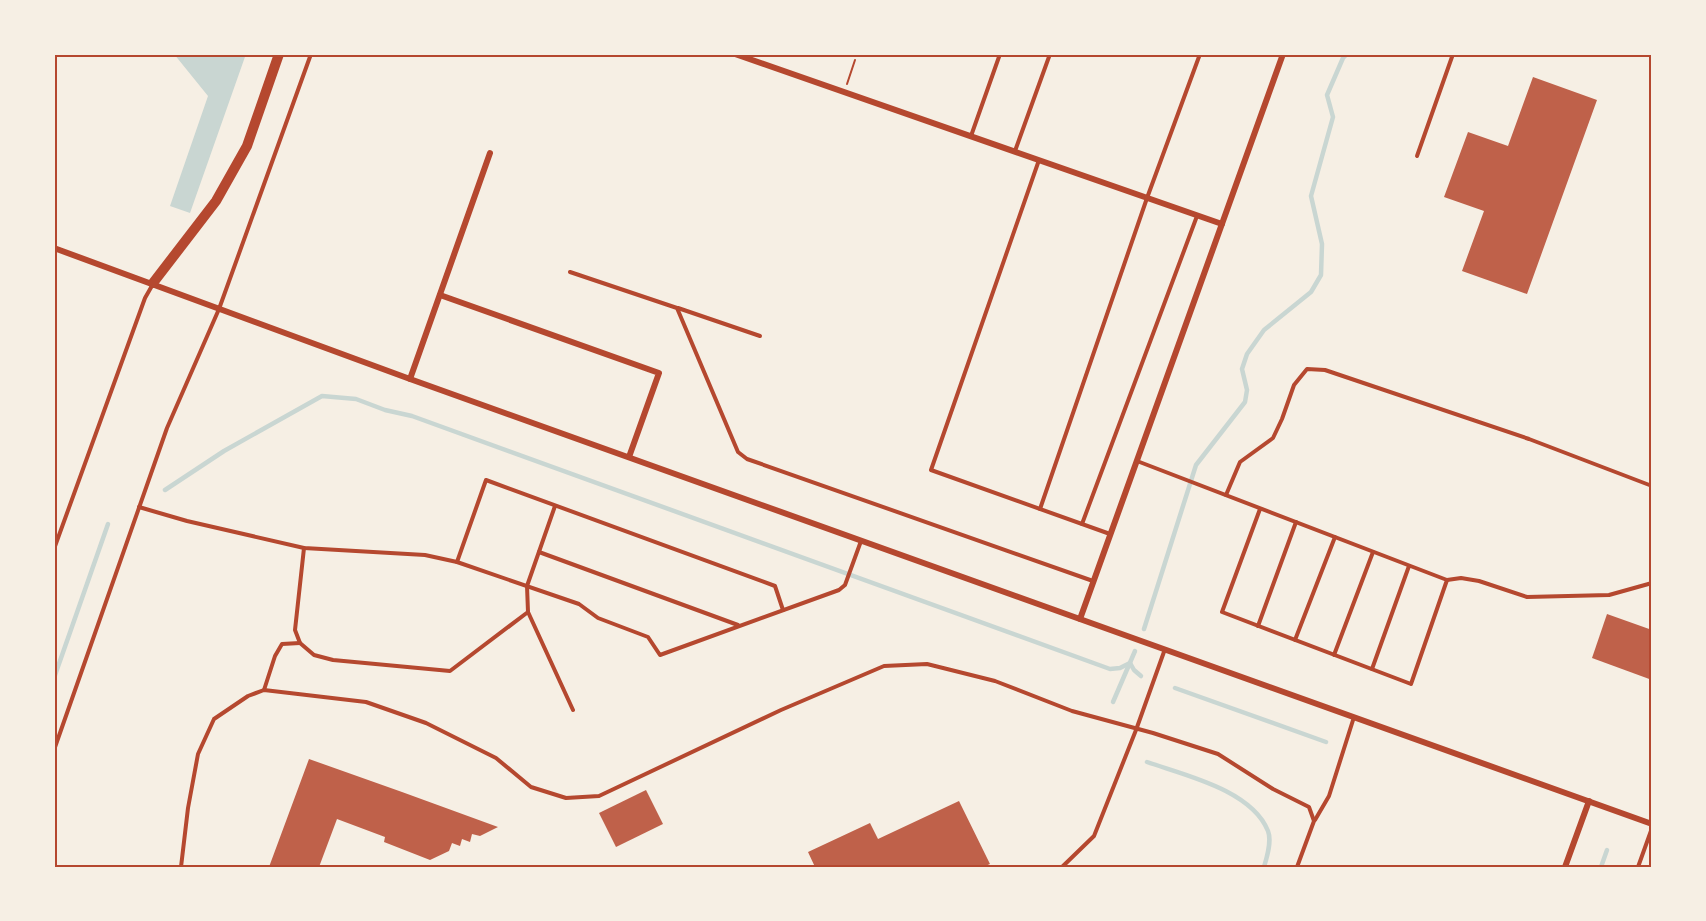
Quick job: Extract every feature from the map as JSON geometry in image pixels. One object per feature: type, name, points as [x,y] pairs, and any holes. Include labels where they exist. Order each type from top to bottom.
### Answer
[{"type":"street","points":[[153,283],[216,201],[247,146],[279,54]]},
{"type":"street","points":[[735,54],[1222,224]]},
{"type":"street","points":[[1080,619],[1283,54]]},
{"type":"street","points":[[410,379],[490,153]]},
{"type":"street","points":[[54,248],[410,379],[1588,801],[1652,826]]},
{"type":"street","points":[[440,295],[659,373],[629,457]]},
{"type":"street","points":[[1565,867],[1588,801]]},
{"type":"lane","points":[[54,750],[167,428],[219,309],[311,54]]},
{"type":"lane","points":[[970,136],[1000,54]]},
{"type":"lane","points":[[1015,152],[1050,54]]},
{"type":"lane","points":[[1040,509],[1147,198],[1200,54]]},
{"type":"lane","points":[[1417,156],[1453,54]]},
{"type":"lane","points":[[1039,159],[931,470],[1110,534]]},
{"type":"lane","points":[[1082,524],[1197,216]]},
{"type":"lane","points":[[570,272],[760,336]]},
{"type":"lane","points":[[54,549],[145,298],[153,283]]},
{"type":"lane","points":[[677,308],[738,452],[747,459],[1093,581]]},
{"type":"lane","points":[[1226,495],[1240,462],[1273,438],[1294,385],[1307,369],[1336,373],[1652,486]]},
{"type":"lane","points":[[1136,461],[1447,580],[1461,578],[1479,581],[1527,597],[1609,595],[1652,583]]},
{"type":"lane","points":[[457,562],[486,480],[775,586],[783,610]]},
{"type":"lane","points":[[555,506],[527,586],[528,612],[573,710]]},
{"type":"lane","points":[[139,507],[304,548],[425,555],[457,562],[579,604],[598,618],[648,637],[660,655],[839,590],[846,580],[861,541]]},
{"type":"lane","points":[[1260,509],[1222,612],[1258,626],[1411,684],[1447,580]]},
{"type":"lane","points":[[1258,626],[1296,522]]},
{"type":"lane","points":[[1295,640],[1335,537]]},
{"type":"lane","points":[[304,548],[295,630],[300,643],[314,655],[333,660],[450,670],[528,612]]},
{"type":"lane","points":[[539,552],[739,626]]},
{"type":"lane","points":[[1334,654],[1373,552]]},
{"type":"lane","points":[[1372,669],[1409,566]]},
{"type":"lane","points":[[264,690],[275,656],[282,644],[300,643]]},
{"type":"lane","points":[[1062,867],[1094,836],[1165,649]]},
{"type":"lane","points":[[181,867],[188,808],[198,754],[214,719],[248,696],[264,690],[366,702],[426,723],[496,758],[531,787],[566,798],[599,796],[781,710],[884,666],[927,664],[995,681],[1072,711],[1218,754],[1273,789],[1309,807],[1314,821]]},
{"type":"lane","points":[[1297,867],[1314,821],[1329,796],[1354,717]]},
{"type":"lane","points":[[1638,867],[1652,826]]},
{"type":"path","points":[[844,92],[855,60]]},
{"type":"shaded area","points":[[174,54],[246,54],[190,213],[170,206],[208,96]]},
{"type":"building","points":[[1533,77],[1597,100],[1527,294],[1462,271],[1484,211],[1444,197],[1468,132],[1508,146]]},
{"type":"building","points":[[1607,614],[1652,630],[1652,680],[1592,658]]},
{"type":"building","points":[[309,759],[498,827],[480,836],[472,834],[470,842],[462,839],[460,846],[452,843],[449,851],[430,860],[384,842],[385,837],[337,819],[319,867],[269,867]]},
{"type":"building","points":[[646,790],[663,824],[616,847],[599,813]]},
{"type":"building","points":[[959,801],[990,864],[983,867],[815,867],[808,852],[870,823],[878,839]]},
{"type":"waterway","points":[[1144,629],[1196,465],[1245,402],[1247,390],[1242,369],[1247,354],[1264,330],[1311,292],[1321,275],[1322,244],[1311,196],[1333,117],[1327,95],[1343,58],[1347,54]]},
{"type":"waterway","points":[[165,490],[224,451],[322,396],[356,399],[385,410],[412,416],[1110,669],[1120,668],[1130,663]]},
{"type":"waterway","points":[[54,678],[108,524]]},
{"type":"waterway","points":[[1113,702],[1135,651]]},
{"type":"waterway","points":[[1130,663],[1141,676]]},
{"type":"waterway","points":[[1175,688],[1326,742]]},
{"type":"waterway","points":[[1147,762],[1215,786],[1248,805],[1260,817],[1268,831],[1269,849],[1264,867]]},
{"type":"waterway","points":[[1601,867],[1607,850]]}]
